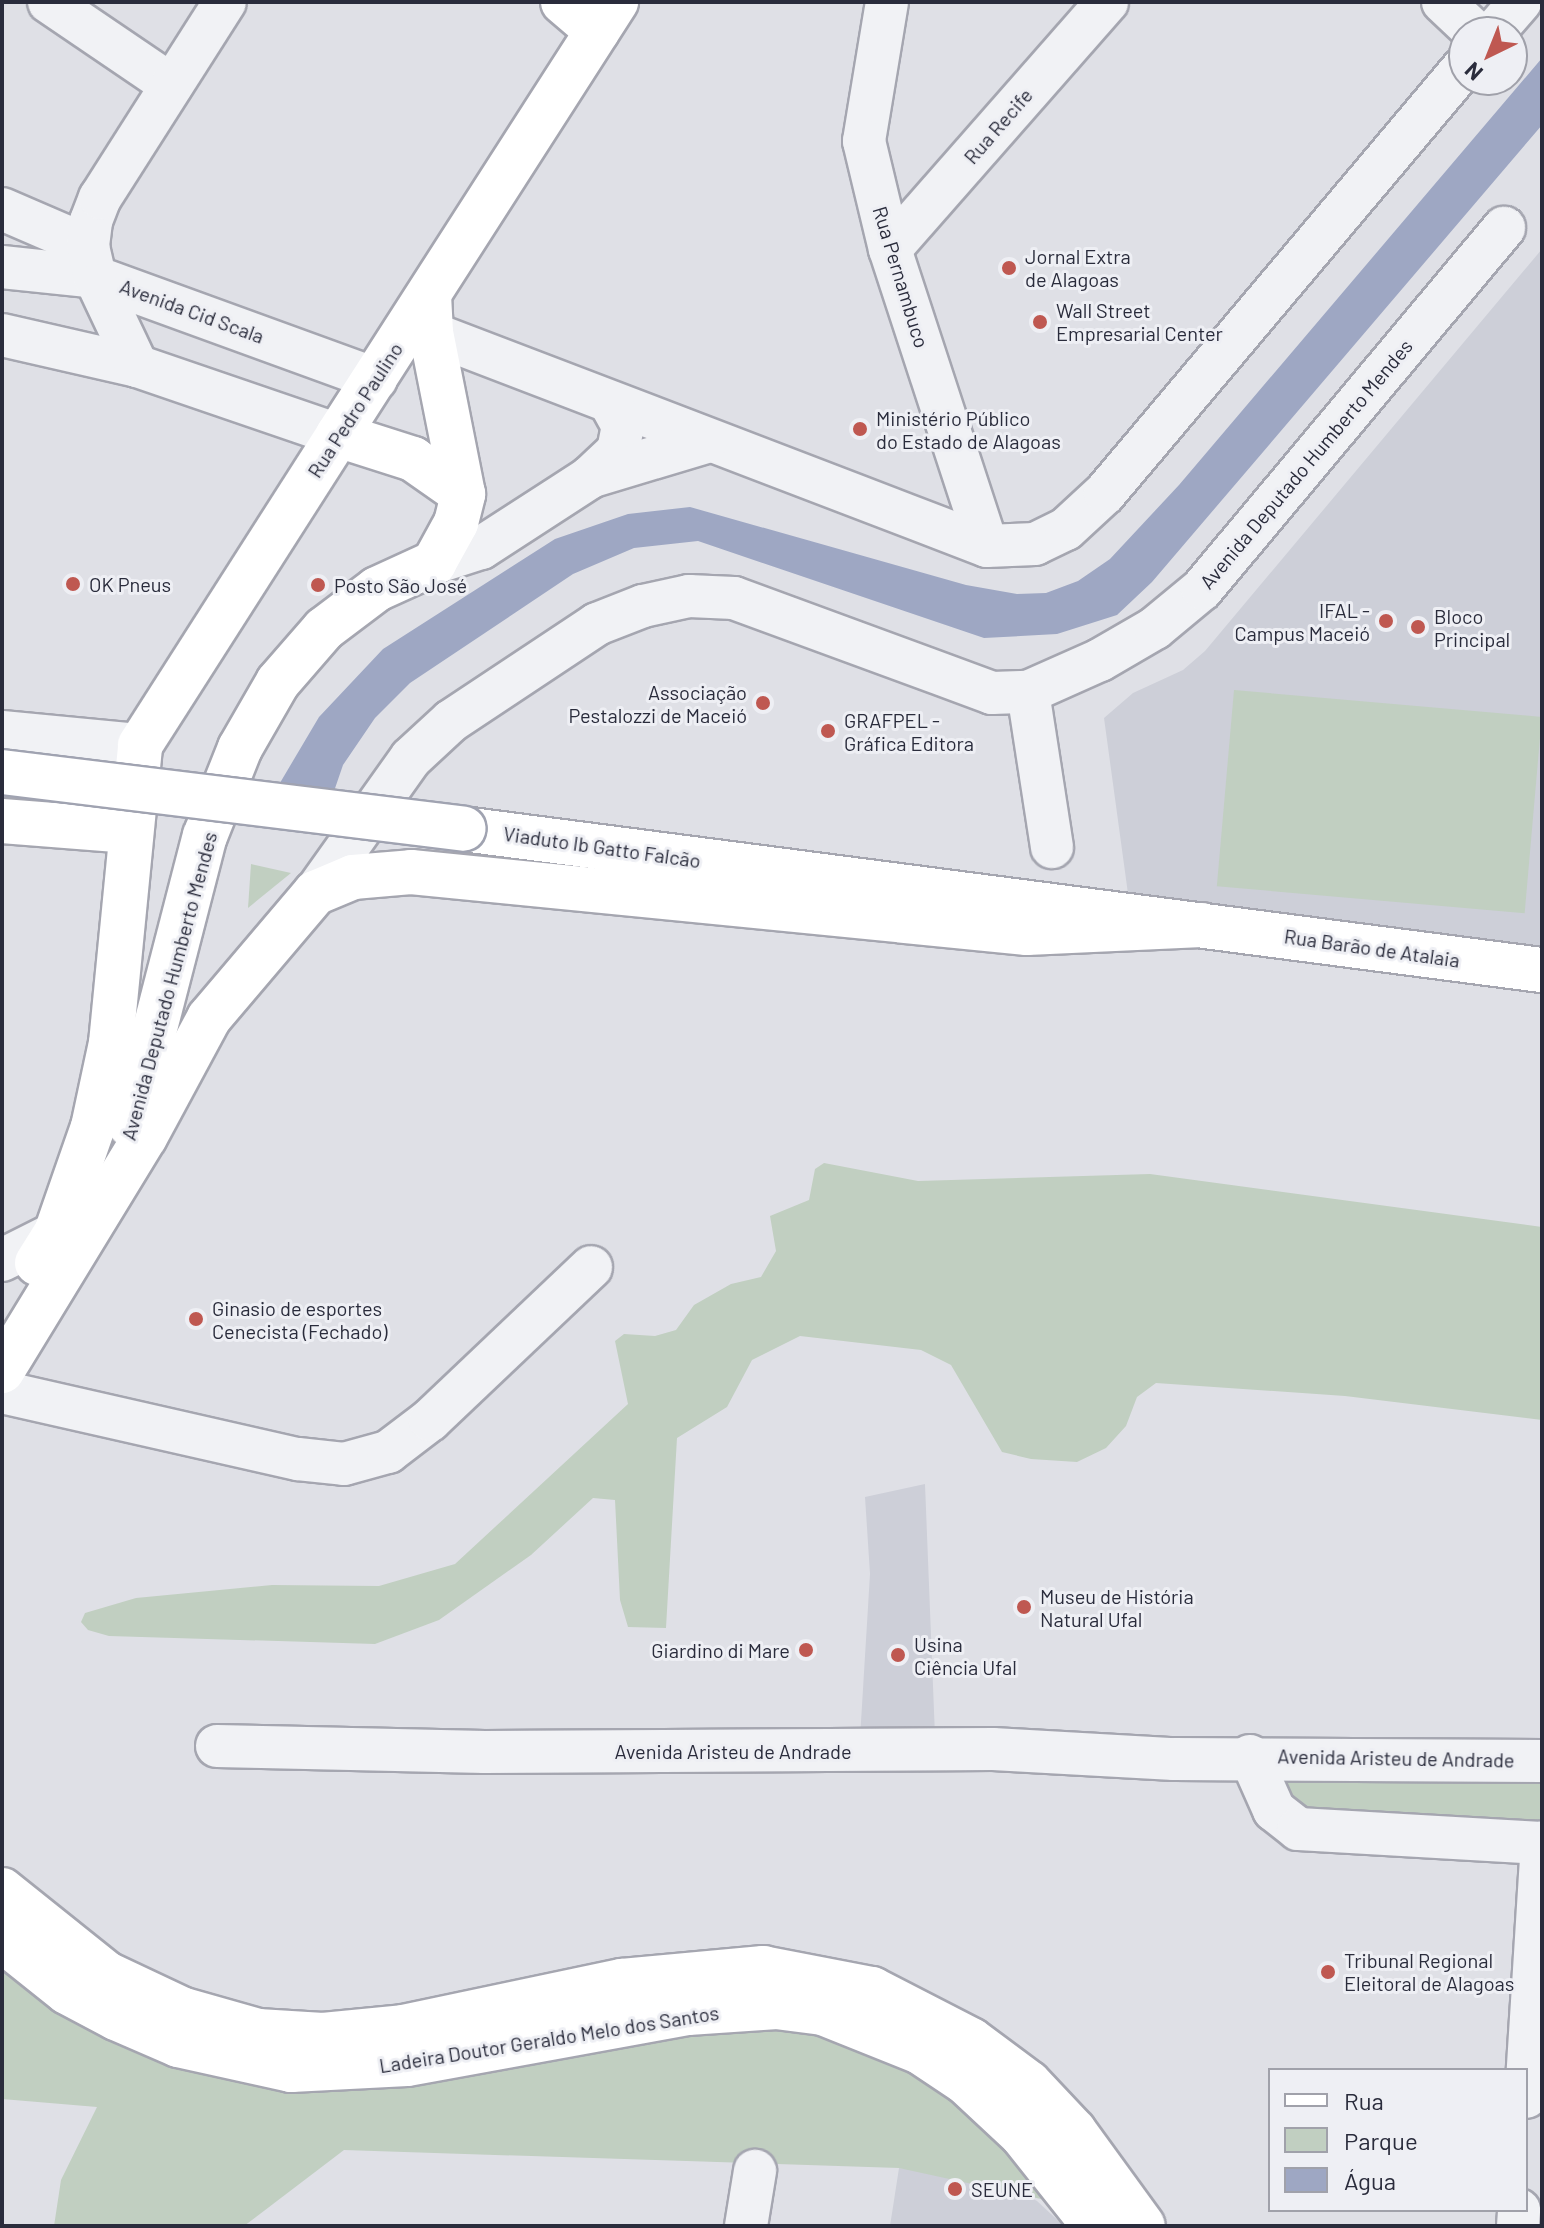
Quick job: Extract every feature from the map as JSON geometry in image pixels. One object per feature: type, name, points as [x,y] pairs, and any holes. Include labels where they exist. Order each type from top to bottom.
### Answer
[{"type":"main road","points":[[563,2],[607,16]]},
{"type":"main road","name":"Rua Pedro Paulino","points":[[130,831],[140,745],[338,435],[376,379],[430,314],[607,16]]},
{"type":"main road","points":[[430,314],[463,494],[456,523],[434,563]]},
{"type":"main road","points":[[338,435],[413,459],[463,494]]},
{"type":"main road","name":"Avenida Deputado Humberto Mendes","points":[[122,1175],[131,1120],[205,836],[240,748],[278,682],[324,629],[377,589],[434,563]]},
{"type":"main road","name":"Viaduto Ib Gatto Falcão","points":[[2,772],[1202,925]]},
{"type":"main road","points":[[2,821],[130,831],[111,1043],[93,1127],[56,1233],[2,1320]]},
{"type":"main road","points":[[315,893],[353,877],[411,872],[1027,933],[1202,925]]},
{"type":"main road","name":"Avenida Deputado Humberto Mendes","points":[[122,1175],[209,1018],[315,893]]},
{"type":"main road","name":"Rua Barão de Atalaia","points":[[1202,925],[1542,970]]},
{"type":"main road","points":[[2,1371],[122,1175]]},
{"type":"main road","name":"Ladeira Doutor Geraldo Melo dos Santos","points":[[2,1890],[107,1974],[184,2010],[258,2031],[323,2035],[403,2027],[622,1981],[763,1968],[872,1989],[971,2040],[1029,2083],[1074,2131],[1143,2226]]},
{"type":"main road","name":"Ladeira Doutor Geraldo Melo dos Santos","points":[[2,1940],[67,1992],[116,2018],[178,2045],[291,2070],[407,2064],[688,2013],[777,2007],[823,2013],[920,2052],[965,2082],[1022,2135],[1094,2226]]},
{"type":"main road","points":[[1022,2135],[1082,2226]]},
{"type":"street","points":[[49,2],[171,85]]},
{"type":"street","points":[[137,366],[92,261],[100,198],[225,2]]},
{"type":"street","name":"Rua Pernambuco","points":[[887,2],[864,141],[890,249],[987,546]]},
{"type":"street","name":"Rua Recife","points":[[890,249],[1107,2]]},
{"type":"street","points":[[1443,2],[1458,16]]},
{"type":"street","points":[[430,314],[610,403],[706,442],[987,546],[1035,544],[1066,529],[1105,493],[1448,86]]},
{"type":"street","points":[[2,209],[92,261]]},
{"type":"street","name":"Avenida Deputado Humberto Mendes","points":[[315,893],[411,758],[451,721],[597,624],[643,606],[689,596],[734,598],[992,693],[1028,692],[1155,628],[1202,589],[1504,228]]},
{"type":"street","name":"Avenida Cid Scala","points":[[2,267],[92,261],[376,379]]},
{"type":"street","points":[[2,335],[137,366],[338,435]]},
{"type":"street","name":"Avenida Deputado Humberto Mendes","points":[[434,563],[481,548],[589,478],[618,451],[623,426],[610,403]]},
{"type":"street","name":"Avenida Deputado Humberto Mendes","points":[[589,478],[706,442]]},
{"type":"street","points":[[1028,692],[1052,847]]},
{"type":"street","points":[[2,732],[140,745]]},
{"type":"street","points":[[2,1260],[56,1233]]},
{"type":"street","points":[[2,1392],[298,1459],[344,1464],[388,1452],[430,1420],[591,1267]]},
{"type":"street","name":"Avenida Aristeu de Andrade","points":[[217,1746],[485,1752],[993,1749],[1174,1759],[1250,1756],[1542,1761]]},
{"type":"street","name":"Avenida Aristeu de Andrade","points":[[1250,1756],[1274,1810],[1306,1832],[1542,1843]]},
{"type":"street","points":[[1528,2068],[1542,1843]]},
{"type":"street","points":[[746,2226],[755,2171]]},
{"type":"shaded area","name":"IFAL - Campus Maceió","points":[[1542,249],[1542,949],[1129,901],[1104,718],[1133,693],[1183,670],[1205,651]]},
{"type":"shaded area","name":"Usina Ciência Ufal","points":[[925,1484],[935,1736],[860,1738],[870,1574],[865,1497]]},
{"type":"shaded area","name":"SEUNE","points":[[899,2168],[990,2176],[1037,2201],[1064,2226],[890,2226]]},
{"type":"green space","points":[[1234,690],[1542,717],[1525,913],[1217,886]]},
{"type":"green space","points":[[251,864],[291,873],[248,908]]},
{"type":"green space","points":[[824,1163],[918,1181],[1150,1174],[1542,1227],[1542,1420],[1345,1396],[1156,1383],[1137,1397],[1126,1426],[1106,1448],[1077,1462],[1031,1459],[1002,1452],[951,1365],[921,1350],[800,1336],[752,1360],[727,1407],[677,1438],[666,1628],[628,1627],[620,1600],[615,1500],[593,1498],[531,1555],[439,1620],[375,1644],[109,1636],[88,1630],[81,1622],[85,1613],[136,1598],[272,1585],[379,1586],[455,1564],[628,1404],[615,1341],[624,1334],[655,1336],[676,1330],[694,1305],[731,1284],[761,1277],[776,1251],[770,1216],[809,1200],[815,1169]]},
{"type":"green space","points":[[1255,1761],[1542,1767],[1542,1839],[1322,1834]]},
{"type":"green space","points":[[2,1939],[116,2018],[716,2011],[920,2052],[1082,2208],[899,2168],[344,2150],[244,2226],[54,2226],[61,2180],[97,2107],[2,2099]]},
{"type":"water","points":[[1542,58],[1542,125],[1152,582],[1117,615],[1057,634],[984,638],[698,541],[634,548],[573,574],[410,683],[375,718],[343,765],[331,800],[274,793],[319,717],[383,649],[555,539],[628,514],[690,507],[966,585],[1017,594],[1046,593],[1078,581],[1110,559],[1179,485],[1510,96],[1528,96],[1528,74]]},
{"type":"place","name":"Jornal Extra de Alagoas","points":[[1009,268]]},
{"type":"place","name":"Wall Street Empresarial Center","points":[[1040,322]]},
{"type":"place","name":"Ministério Público do Estado de Alagoas","points":[[860,429]]},
{"type":"place","name":"OK Pneus","points":[[73,584]]},
{"type":"place","name":"Posto São José","points":[[318,585]]},
{"type":"place","name":"IFAL - Campus Maceió","points":[[1386,621]]},
{"type":"place","name":"Bloco Principal","points":[[1418,627]]},
{"type":"place","name":"Associação Pestalozzi de Maceió","points":[[763,703]]},
{"type":"place","name":"GRAFPEL - Gráfica Editora","points":[[828,731]]},
{"type":"place","name":"Ginasio de esportes Cenecista (Fechado)","points":[[196,1319]]},
{"type":"place","name":"Museu de História Natural Ufal","points":[[1024,1607]]},
{"type":"place","name":"Giardino di Mare","points":[[806,1650]]},
{"type":"place","name":"Usina Ciência Ufal","points":[[898,1655]]},
{"type":"place","name":"Tribunal Regional Eleitoral de Alagoas","points":[[1328,1972]]},
{"type":"place","name":"SEUNE","points":[[955,2189]]}]
